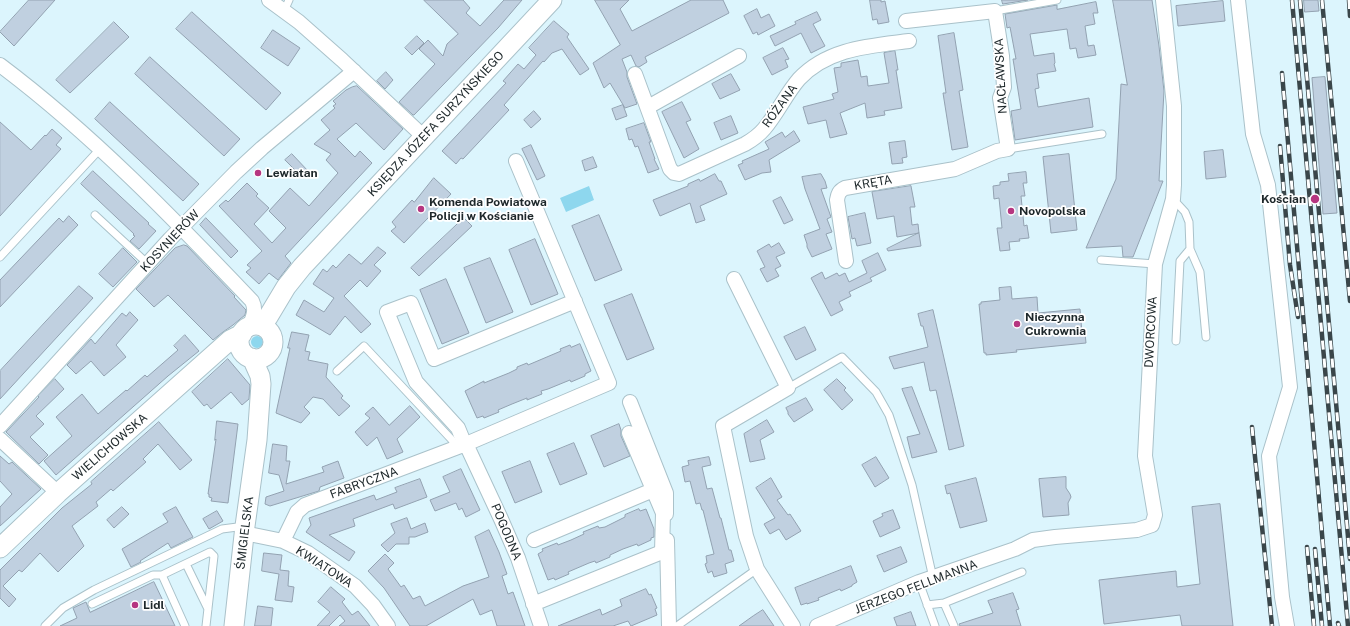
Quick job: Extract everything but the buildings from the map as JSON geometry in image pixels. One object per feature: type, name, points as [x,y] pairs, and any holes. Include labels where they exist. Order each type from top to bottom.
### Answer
[{"type":"street","points":[[269,0],[287,6],[299,22],[424,137]]},
{"type":"street","name":"KSIĘDZA JÓZEFA SURZYŃSKIEGO","points":[[248,339],[268,317],[286,287],[302,267],[552,0]]},
{"type":"street","name":"DWORCOWA","points":[[1014,549],[1033,540],[1137,530],[1152,525],[1155,515],[1145,456],[1155,264],[1172,199],[1174,185],[1174,106],[1163,0]]},
{"type":"street","points":[[1238,0],[1253,134],[1268,185],[1290,387],[1269,456],[1282,596],[1287,626]]},
{"type":"street","points":[[906,20],[995,11]]},
{"type":"street","name":"NACŁAWSKA","points":[[995,11],[1002,56],[1004,88],[1000,98],[1008,149]]},
{"type":"street","name":"RÓŻANA","points":[[635,74],[670,169],[674,173],[679,174],[755,138],[764,129],[799,80],[812,68],[826,59],[857,48],[909,41]]},
{"type":"street","points":[[648,107],[739,56]]},
{"type":"street","points":[[0,65],[42,98],[100,149],[182,227],[252,301],[254,305],[254,315],[248,339]]},
{"type":"street","name":"KOSYNIERÓW","points":[[2,421],[182,227],[236,172],[262,148],[354,71]]},
{"type":"street","name":"KRĘTA","points":[[846,261],[837,200],[838,194],[841,190],[845,188],[955,169],[997,151],[1008,149]]},
{"type":"street","points":[[516,161],[575,301]]},
{"type":"street","name":"KSIĘDZA JÓZEFA SURZYŃSKIEGO","points":[[271,345],[282,312],[292,290],[321,248]]},
{"type":"street","points":[[734,279],[788,388],[724,426],[746,536],[757,569],[793,626]]},
{"type":"street","name":"POGODNA","points":[[541,626],[518,558],[502,519],[462,446],[458,428],[416,382],[388,312],[411,303],[434,359],[575,301]]},
{"type":"street","name":"FABRYCZNA","points":[[283,541],[297,512],[305,505],[462,446],[610,383],[575,301]]},
{"type":"street","points":[[248,339],[267,329],[271,345]]},
{"type":"street","name":"WIELICHOWSKA","points":[[0,548],[58,493],[221,349],[231,347],[248,339],[262,358],[271,345]]},
{"type":"street","name":"ŚMIGIELSKA","points":[[234,626],[244,530],[257,440],[261,384],[260,376],[248,339]]},
{"type":"street","name":"ŚMIGIELSKA","points":[[257,440],[268,385],[271,345]]},
{"type":"street","points":[[630,402],[666,493],[669,626]]},
{"type":"street","points":[[533,604],[662,552],[663,513],[629,433]]},
{"type":"street","points":[[0,439],[58,493]]},
{"type":"street","points":[[534,540],[653,490]]},
{"type":"street","name":"KWIATOWA","points":[[244,530],[283,541],[308,553],[355,586],[373,605],[388,626]]},
{"type":"street","name":"JERZEGO FELLMANNA","points":[[817,626],[919,582],[1014,549]]},
{"type":"lane","points":[[995,11],[1057,0]]},
{"type":"lane","points":[[1008,149],[1102,134]]},
{"type":"lane","points":[[0,257],[100,149]]},
{"type":"lane","points":[[1172,199],[1185,212],[1189,222],[1190,249],[1200,272],[1206,337]]},
{"type":"lane","points":[[95,215],[148,264]]},
{"type":"lane","points":[[1176,341],[1180,261],[1190,249]]},
{"type":"lane","points":[[1101,260],[1155,264]]},
{"type":"lane","points":[[337,371],[364,346],[452,440],[462,446]]},
{"type":"lane","points":[[788,388],[842,357],[876,392],[889,415],[912,484],[933,578]]},
{"type":"lane","points":[[45,626],[63,608],[94,590],[222,529],[244,530]]},
{"type":"lane","points":[[92,604],[153,575],[162,575],[210,552],[214,556],[206,626]]},
{"type":"lane","points":[[186,564],[208,610]]},
{"type":"lane","points":[[677,626],[757,569]]},
{"type":"lane","points":[[927,605],[944,603],[1022,572]]},
{"type":"lane","points":[[162,575],[185,626]]},
{"type":"lane","points":[[919,582],[935,626]]},
{"type":"lane","points":[[944,603],[954,626]]},
{"type":"shaded area","points":[[589,186],[594,200],[566,212],[560,198]]},
{"type":"shaded area","points":[[255,336],[259,336],[263,342],[259,348],[255,348],[251,344],[251,340]]},
{"type":"railway","points":[[1292,0],[1348,626]]},
{"type":"railway","points":[[1300,0],[1350,559]]},
{"type":"railway","points":[[1322,0],[1350,301]]},
{"type":"railway","points":[[1349,0],[1350,16]]},
{"type":"railway","points":[[1282,73],[1330,626]]},
{"type":"railway","points":[[1280,146],[1290,265],[1298,317]]},
{"type":"railway","points":[[1252,427],[1272,626]]},
{"type":"railway","points":[[1307,547],[1314,626]]},
{"type":"railway","points":[[1315,549],[1322,626]]},
{"type":"place","name":"Lewiatan","points":[[258,173]]},
{"type":"place","name":"Kościan","points":[[1315,199]]},
{"type":"place","name":"Komenda Powiatowa Policji w Kościanie","points":[[421,209]]},
{"type":"place","name":"Novopolska","points":[[1011,211]]},
{"type":"place","name":"Nieczynna Cukrownia","points":[[1017,324]]},
{"type":"place","name":"Lidl","points":[[135,605]]}]
